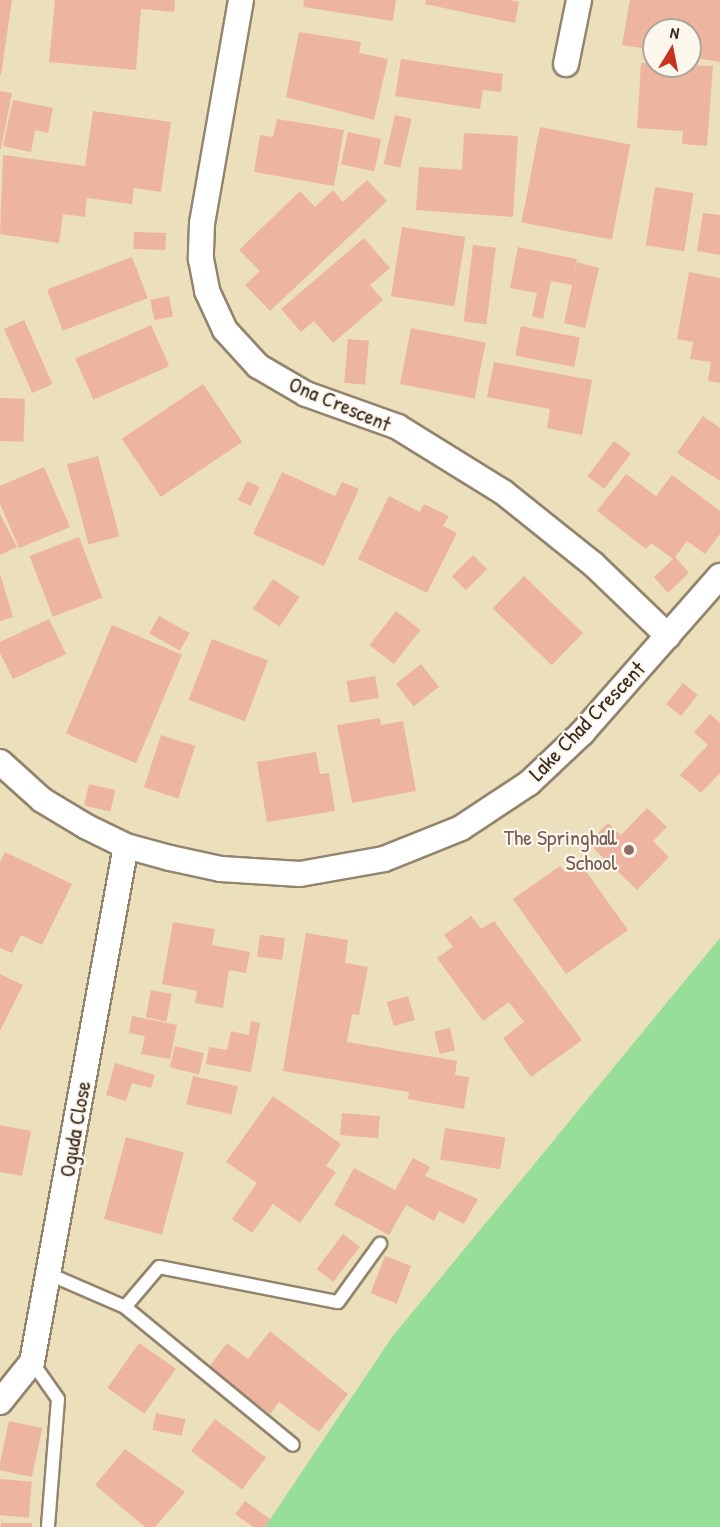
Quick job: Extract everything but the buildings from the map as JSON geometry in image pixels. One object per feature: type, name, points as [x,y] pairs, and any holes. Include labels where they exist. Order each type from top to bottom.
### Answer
[{"type":"street","name":"Ona Crescent","points":[[241,0],[202,223],[201,259],[207,291],[225,330],[258,366],[306,394],[398,427],[503,492],[592,564],[668,636]]},
{"type":"street","points":[[566,64],[579,0]]},
{"type":"street","name":"Lake Chad Crescent","points":[[0,762],[42,800],[126,846],[221,868],[300,874],[384,859],[460,828],[529,783],[582,733],[720,576]]},
{"type":"street","name":"Oguda Close","points":[[0,1402],[32,1362],[126,846]]},
{"type":"lane","points":[[125,1307],[159,1268],[338,1302],[380,1244]]},
{"type":"lane","points":[[49,1274],[125,1307],[293,1444]]},
{"type":"lane","points":[[32,1362],[58,1400],[48,1527]]},
{"type":"green space","points":[[720,938],[720,1527],[265,1527],[392,1337]]},
{"type":"place","name":"The Springhall School","points":[[629,850]]}]
